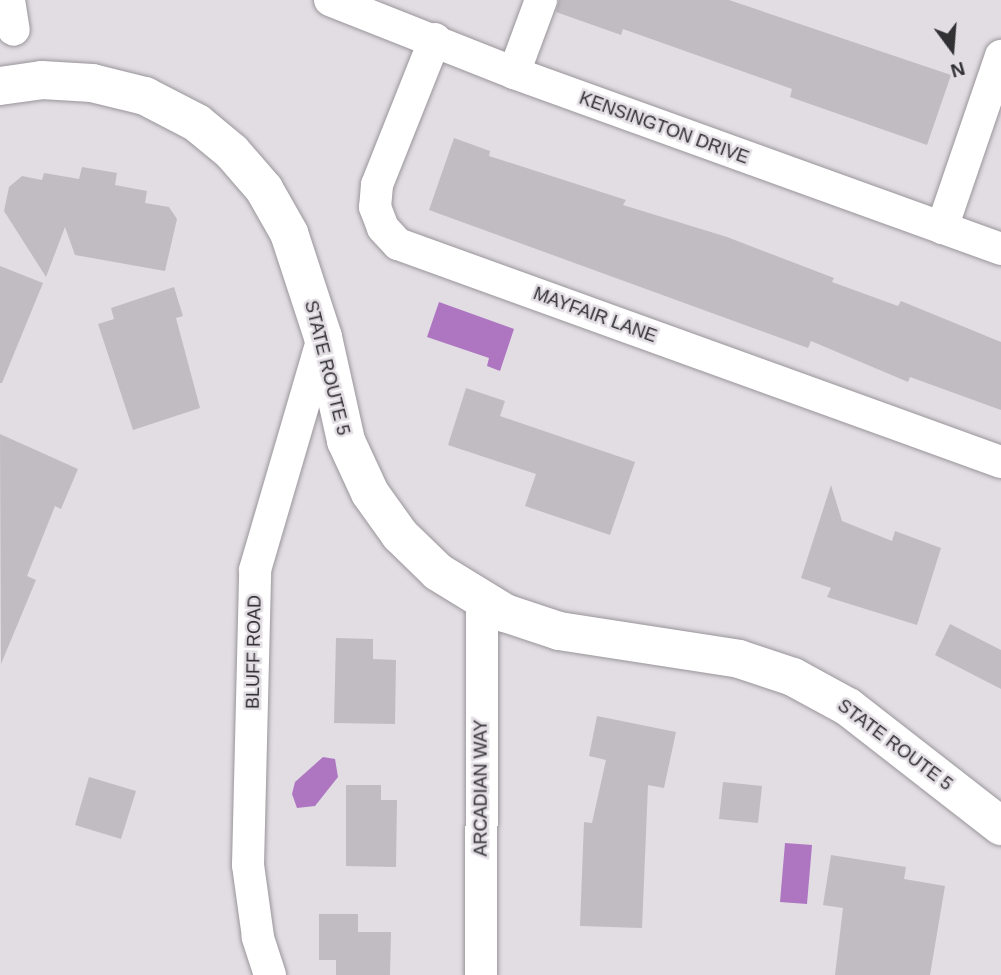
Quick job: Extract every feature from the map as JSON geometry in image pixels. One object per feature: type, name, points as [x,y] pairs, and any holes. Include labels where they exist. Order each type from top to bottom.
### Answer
[{"type":"main road","name":"STATE ROUTE 5","points":[[0,86],[43,80],[92,83],[145,96],[197,123],[264,189],[289,233],[323,337],[346,441],[370,493],[401,536],[438,572],[482,601],[559,631],[739,659],[793,677],[848,707],[1001,826]]},
{"type":"street","name":"KENSINGTON DRIVE","points":[[330,0],[435,39],[514,73],[1001,250]]},
{"type":"street","points":[[514,73],[541,0]]},
{"type":"street","name":"MAYFAIR LANE","points":[[435,39],[377,185],[375,207],[383,228],[398,244],[1001,461]]},
{"type":"street","points":[[942,228],[1001,56]]},
{"type":"street","name":"BLUFF ROAD","points":[[270,975],[258,937],[248,865],[255,570],[323,337]]},
{"type":"street","name":"ARCADIAN WAY","points":[[481,975],[482,601]]},
{"type":"shaded area","points":[[439,302],[514,329],[500,371],[487,366],[489,358],[427,337]]},
{"type":"shaded area","points":[[323,757],[335,759],[338,777],[315,806],[297,808],[292,794],[295,782]]},
{"type":"shaded area","points":[[785,843],[812,845],[807,904],[780,902]]},
{"type":"building","points":[[559,0],[729,0],[951,75],[927,145],[790,97],[792,89],[623,29],[621,35],[556,12]]},
{"type":"building","points":[[454,138],[490,151],[489,156],[626,200],[623,205],[727,237],[834,278],[832,282],[898,306],[901,301],[1001,342],[1001,410],[910,377],[908,382],[811,341],[808,348],[429,210]]},
{"type":"building","points":[[82,167],[117,173],[115,185],[147,191],[145,203],[169,207],[177,219],[165,271],[75,255],[65,227],[46,277],[4,211],[9,187],[22,176],[42,180],[44,173],[79,179]]},
{"type":"building","points":[[0,266],[43,283],[2,383],[0,383]]},
{"type":"building","points":[[174,287],[183,316],[176,318],[200,408],[133,430],[98,324],[114,319],[111,308]]},
{"type":"building","points":[[466,388],[505,401],[500,416],[635,462],[610,535],[525,506],[536,474],[448,445]]},
{"type":"building","points":[[0,434],[78,469],[61,509],[55,506],[27,576],[36,580],[1,664]]},
{"type":"building","points":[[831,485],[842,521],[892,541],[895,531],[941,548],[917,625],[827,597],[831,588],[801,578]]},
{"type":"building","points":[[950,624],[1001,650],[1001,689],[935,655]]},
{"type":"building","points":[[336,638],[373,639],[373,659],[396,660],[395,724],[334,723]]},
{"type":"building","points":[[597,716],[676,732],[664,788],[648,785],[642,928],[580,926],[584,822],[592,823],[606,760],[589,756]]},
{"type":"building","points":[[89,777],[136,791],[121,839],[75,825]]},
{"type":"building","points":[[723,782],[762,786],[758,823],[719,819]]},
{"type":"building","points":[[346,785],[381,785],[381,800],[397,800],[396,867],[346,866]]},
{"type":"building","points":[[831,855],[906,867],[904,879],[945,886],[930,975],[835,975],[843,908],[823,905]]},
{"type":"building","points":[[319,914],[358,914],[358,932],[391,932],[390,975],[336,975],[336,960],[319,960]]}]
